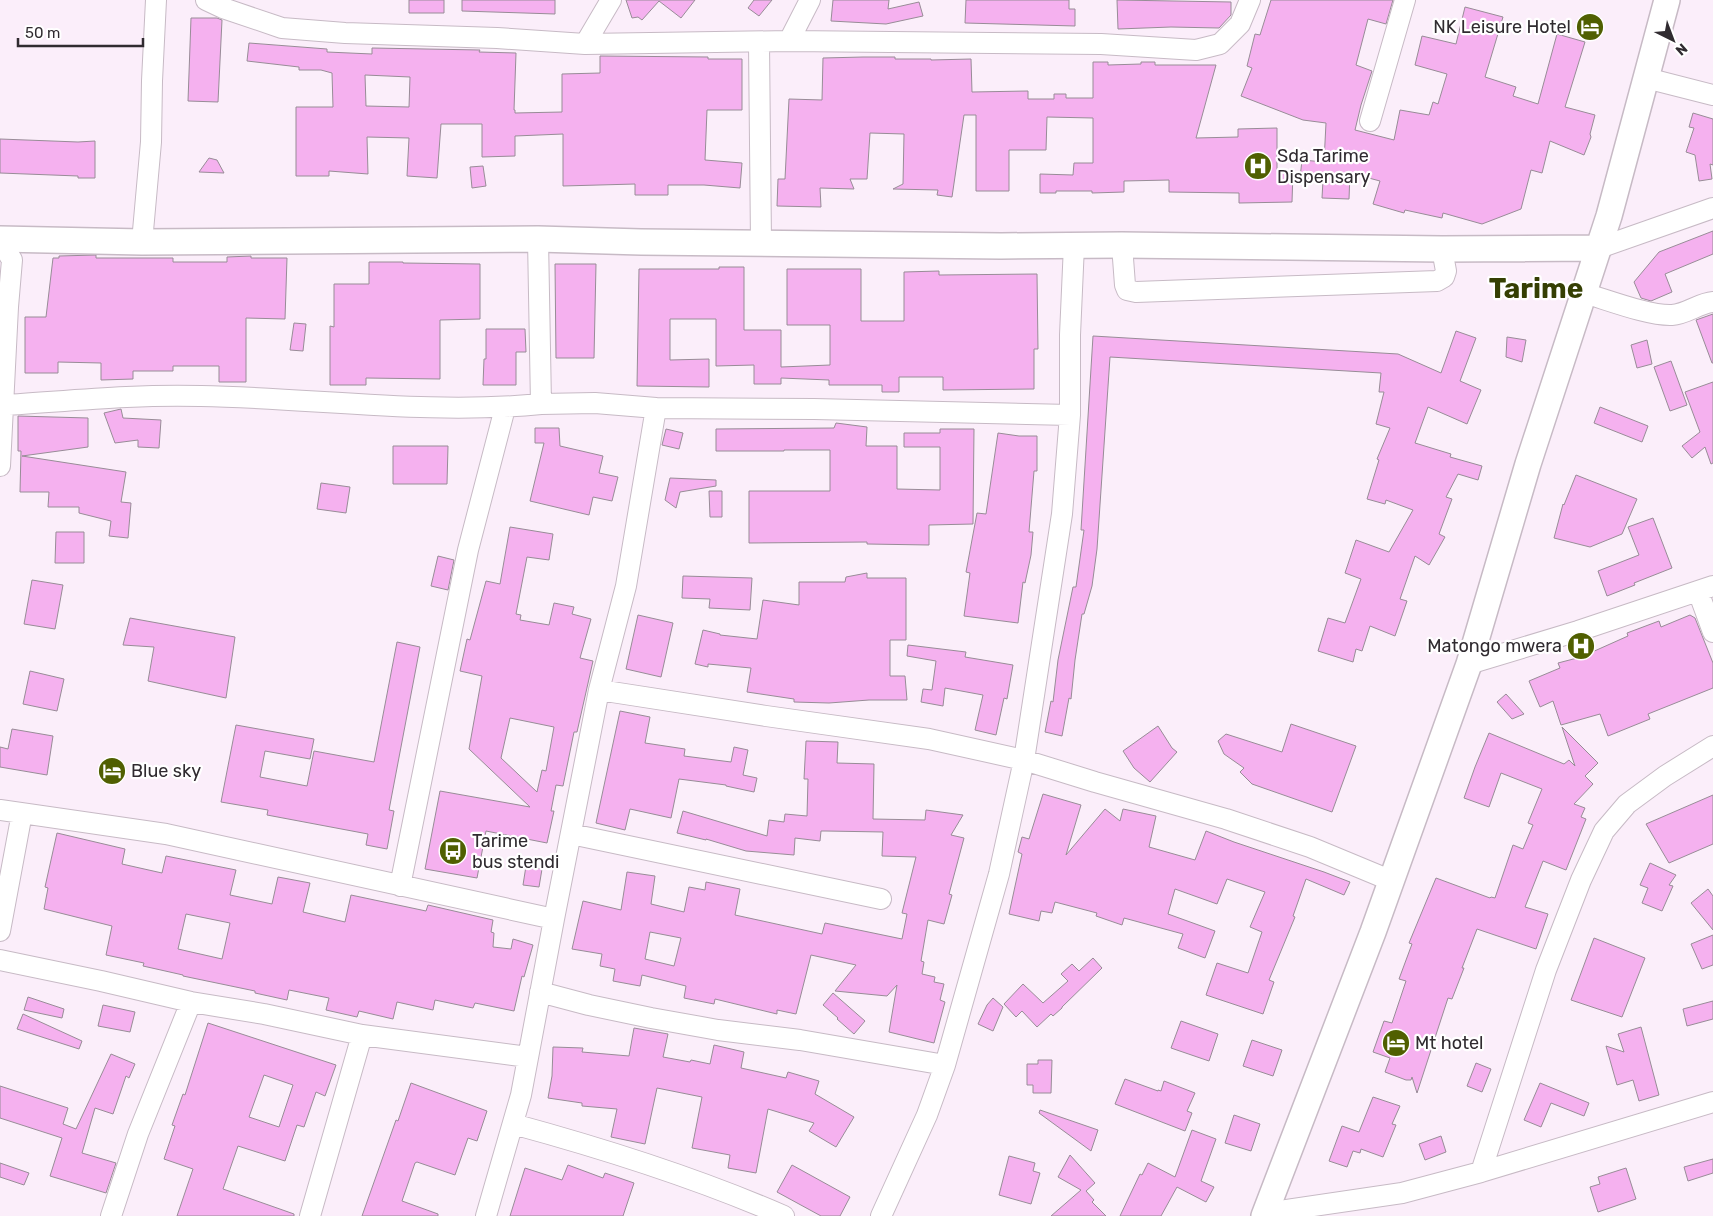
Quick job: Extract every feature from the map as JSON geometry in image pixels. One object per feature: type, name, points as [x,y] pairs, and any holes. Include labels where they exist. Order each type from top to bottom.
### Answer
[{"type":"main road","points":[[1265,1214],[1392,881],[1469,664],[1528,464],[1609,216],[1667,0]]},
{"type":"main road","points":[[0,239],[142,242],[538,239],[761,243],[1442,249],[1598,248]]},
{"type":"street","points":[[142,242],[151,142],[156,0]]},
{"type":"street","points":[[206,0],[223,8],[282,28],[345,33],[497,38],[584,44],[759,43],[789,41],[1100,44],[1196,50],[1220,44],[1240,24],[1250,0]]},
{"type":"street","points":[[584,44],[611,0]]},
{"type":"street","points":[[789,41],[810,0]]},
{"type":"street","points":[[1370,121],[1405,0]]},
{"type":"street","points":[[759,43],[761,243]]},
{"type":"street","points":[[1646,78],[1713,95]]},
{"type":"street","points":[[1598,248],[1713,208]]},
{"type":"street","points":[[0,239],[12,260],[0,466]]},
{"type":"street","points":[[538,239],[541,404]]},
{"type":"street","points":[[881,1216],[927,1115],[945,1066],[999,874],[1024,760],[1062,514],[1070,415],[1070,335],[1074,245]]},
{"type":"street","points":[[1122,245],[1125,285],[1127,290],[1136,292],[1437,281],[1444,277],[1446,271],[1442,249]]},
{"type":"street","points":[[1584,293],[1658,315],[1674,315],[1687,312],[1707,302],[1713,302]]},
{"type":"street","points":[[4,405],[199,396],[505,408],[541,404],[595,403],[656,408],[824,409],[1070,415]]},
{"type":"street","points":[[400,886],[468,550],[505,408]]},
{"type":"street","points":[[486,1216],[521,1095],[599,690],[626,586],[656,408]]},
{"type":"street","points":[[1469,664],[1578,631],[1706,588],[1713,632]]},
{"type":"street","points":[[599,690],[929,739],[1024,760],[1310,846],[1392,881]]},
{"type":"street","points":[[1481,1172],[1546,970],[1580,880],[1604,831],[1628,804],[1665,776],[1713,746]]},
{"type":"street","points":[[0,810],[166,834],[554,919]]},
{"type":"street","points":[[0,931],[22,813]]},
{"type":"street","points":[[571,834],[881,898]]},
{"type":"street","points":[[0,960],[191,1002],[264,1014],[362,1035],[528,1057]]},
{"type":"street","points":[[540,992],[651,1018],[718,1030],[800,1040],[945,1066]]},
{"type":"street","points":[[111,1216],[138,1134],[191,1002]]},
{"type":"street","points":[[310,1216],[362,1035]]},
{"type":"street","points":[[1265,1214],[1402,1193],[1481,1172],[1713,1102]]},
{"type":"street","points":[[513,1124],[635,1160],[784,1216]]},
{"type":"building","points":[[409,0],[444,0],[444,13],[409,13]]},
{"type":"building","points":[[462,0],[555,0],[555,14],[462,11]]},
{"type":"building","points":[[626,0],[695,0],[681,18],[659,1],[642,20],[638,17],[632,18]]},
{"type":"building","points":[[754,0],[772,0],[759,16],[748,8]]},
{"type":"building","points":[[833,0],[889,0],[888,9],[919,2],[923,16],[886,24],[831,21]]},
{"type":"building","points":[[966,0],[1069,0],[1069,9],[1075,9],[1075,26],[965,23]]},
{"type":"building","points":[[1117,0],[1231,2],[1231,15],[1219,28],[1118,29]]},
{"type":"building","points":[[1271,0],[1393,0],[1386,24],[1368,19],[1356,65],[1372,71],[1355,130],[1394,140],[1400,110],[1429,115],[1433,102],[1438,104],[1447,74],[1415,65],[1422,36],[1456,44],[1465,7],[1503,17],[1485,77],[1516,87],[1513,96],[1538,104],[1557,34],[1585,42],[1565,107],[1595,115],[1590,134],[1591,137],[1584,155],[1550,141],[1542,173],[1531,170],[1521,209],[1482,224],[1443,213],[1442,218],[1405,210],[1404,213],[1373,204],[1380,181],[1350,173],[1349,199],[1322,198],[1323,180],[1300,178],[1302,160],[1324,162],[1326,123],[1303,120],[1241,96],[1252,68],[1247,66],[1255,34],[1260,35]]},
{"type":"building","points":[[191,18],[217,18],[222,20],[218,102],[188,101]]},
{"type":"building","points":[[249,43],[327,49],[327,52],[372,54],[372,48],[480,50],[479,52],[516,53],[515,113],[562,112],[562,74],[600,73],[600,56],[742,59],[742,110],[707,110],[705,160],[742,163],[740,188],[668,185],[668,195],[635,195],[635,184],[563,186],[563,134],[515,136],[515,156],[482,157],[482,124],[441,124],[437,178],[407,176],[409,138],[367,137],[368,174],[329,171],[329,176],[296,176],[296,107],[333,107],[332,73],[321,70],[299,70],[299,67],[247,61]],"holes":[[[365,75],[410,77],[409,107],[366,106]]]},
{"type":"building","points":[[863,57],[931,60],[971,59],[972,92],[1028,91],[1028,99],[1054,99],[1054,94],[1066,94],[1066,98],[1093,98],[1093,62],[1108,62],[1108,65],[1155,62],[1155,65],[1216,65],[1196,138],[1238,137],[1238,129],[1277,128],[1277,170],[1293,171],[1292,202],[1239,203],[1239,193],[1169,192],[1169,180],[1124,181],[1124,192],[1056,191],[1056,193],[1040,193],[1040,174],[1073,175],[1074,163],[1093,163],[1093,118],[1047,117],[1046,150],[1009,150],[1009,191],[976,191],[976,115],[964,115],[952,197],[937,195],[938,190],[893,189],[903,184],[904,134],[870,133],[867,179],[850,179],[854,189],[820,188],[821,207],[777,206],[778,179],[785,179],[789,99],[822,100],[823,58]]},
{"type":"building","points":[[1693,113],[1713,119],[1713,165],[1710,164],[1712,179],[1699,181],[1695,155],[1686,152],[1694,128],[1689,127]]},
{"type":"building","points":[[0,139],[95,141],[95,178],[0,173]]},
{"type":"building","points":[[209,158],[217,160],[224,173],[199,172]]},
{"type":"building","points":[[483,166],[486,186],[472,188],[470,167]]},
{"type":"building","points":[[1713,231],[1713,254],[1665,274],[1672,292],[1651,301],[1641,298],[1634,282],[1659,252]]},
{"type":"building","points":[[96,255],[96,258],[173,258],[173,262],[227,262],[227,257],[251,256],[251,258],[287,258],[285,319],[246,318],[246,382],[219,382],[219,366],[173,366],[173,371],[133,371],[133,379],[101,380],[101,363],[58,362],[58,373],[25,373],[25,317],[46,317],[53,258],[59,258],[59,256]]},
{"type":"building","points":[[369,262],[480,264],[480,319],[440,320],[440,379],[366,378],[366,385],[330,385],[330,326],[334,327],[334,284],[369,284]]},
{"type":"building","points":[[555,264],[596,264],[594,358],[556,358]]},
{"type":"building","points":[[719,267],[744,267],[744,330],[781,330],[781,367],[830,365],[830,325],[787,325],[787,269],[861,269],[861,321],[904,321],[904,272],[939,271],[939,275],[1037,274],[1038,349],[1034,349],[1034,389],[943,390],[943,377],[899,377],[899,392],[882,392],[882,385],[829,385],[829,380],[781,378],[781,384],[754,384],[754,365],[716,366],[716,319],[670,319],[670,360],[709,359],[709,387],[637,386],[639,269],[719,269]]},
{"type":"building","points":[[1713,314],[1713,363],[1712,363],[1696,320]]},
{"type":"building","points":[[294,323],[306,324],[303,351],[290,350]]},
{"type":"building","points":[[486,329],[525,329],[526,352],[516,352],[516,385],[483,385],[484,359],[486,359]]},
{"type":"building","points":[[1456,331],[1476,338],[1460,381],[1481,390],[1467,424],[1428,407],[1415,443],[1451,454],[1450,457],[1482,466],[1478,480],[1458,474],[1446,497],[1452,499],[1439,534],[1445,537],[1429,565],[1415,556],[1400,599],[1407,601],[1395,636],[1370,626],[1362,651],[1356,649],[1353,662],[1318,651],[1328,618],[1345,623],[1361,579],[1345,573],[1356,540],[1389,552],[1413,510],[1386,500],[1385,504],[1367,499],[1379,460],[1377,459],[1390,428],[1376,424],[1384,392],[1379,392],[1381,373],[1110,357],[1097,549],[1092,586],[1084,614],[1082,614],[1071,699],[1069,698],[1062,736],[1045,732],[1051,701],[1053,702],[1058,660],[1073,587],[1076,587],[1084,530],[1081,530],[1093,336],[1398,354],[1441,373]]},
{"type":"building","points":[[1507,337],[1526,340],[1522,362],[1506,357]]},
{"type":"building","points":[[1647,340],[1652,364],[1637,368],[1631,345]]},
{"type":"building","points":[[1671,361],[1687,405],[1670,411],[1654,367]]},
{"type":"building","points":[[1713,382],[1713,463],[1711,464],[1705,447],[1692,458],[1682,446],[1700,432],[1685,392]]},
{"type":"building","points":[[1600,407],[1648,426],[1642,442],[1594,423]]},
{"type":"building","points":[[121,409],[123,418],[161,420],[159,448],[138,447],[138,440],[115,443],[104,413]]},
{"type":"building","points":[[18,416],[88,418],[88,447],[22,456],[126,472],[121,502],[131,503],[128,538],[109,536],[111,521],[79,513],[79,507],[48,507],[49,492],[20,492],[21,451],[18,451]]},
{"type":"building","points":[[836,423],[867,427],[866,446],[897,446],[897,489],[940,490],[940,447],[904,447],[904,433],[940,433],[940,429],[974,429],[973,524],[929,525],[929,545],[867,544],[867,542],[749,543],[749,491],[830,491],[830,450],[716,451],[716,429],[834,428]]},
{"type":"building","points":[[535,428],[559,428],[560,446],[603,456],[599,473],[618,477],[612,501],[593,497],[589,515],[530,501],[544,443],[535,443]]},
{"type":"building","points":[[666,429],[683,433],[679,449],[662,445]]},
{"type":"building","points":[[998,433],[1037,436],[1037,471],[1034,471],[1029,532],[1033,532],[1031,555],[1025,583],[1023,582],[1018,623],[964,616],[970,573],[966,572],[977,513],[986,514]]},
{"type":"building","points":[[393,446],[448,446],[447,484],[393,484]]},
{"type":"building","points":[[1576,475],[1637,499],[1622,534],[1590,547],[1554,538],[1563,504]]},
{"type":"building","points":[[670,478],[716,480],[716,486],[680,492],[676,508],[665,500]]},
{"type":"building","points":[[321,483],[350,487],[346,513],[317,509]]},
{"type":"building","points":[[709,491],[722,491],[722,517],[710,517]]},
{"type":"building","points":[[1653,518],[1672,568],[1607,596],[1598,571],[1639,555],[1628,527]]},
{"type":"building","points":[[510,527],[553,534],[549,560],[527,557],[516,614],[521,615],[520,620],[549,625],[554,603],[574,607],[572,614],[591,619],[580,658],[593,661],[577,732],[574,732],[563,786],[556,785],[551,811],[554,811],[547,843],[486,831],[477,878],[425,869],[440,791],[530,807],[469,749],[482,676],[460,671],[467,639],[470,640],[486,581],[500,584]],"holes":[[[510,718],[554,727],[546,771],[542,770],[537,792],[501,758]]]},
{"type":"building","points":[[56,532],[84,532],[84,563],[55,563]]},
{"type":"building","points":[[438,556],[454,560],[448,590],[431,586]]},
{"type":"building","points":[[867,573],[867,578],[906,578],[906,640],[890,640],[890,676],[905,676],[907,700],[829,703],[794,702],[794,699],[747,692],[751,668],[708,664],[708,667],[695,664],[703,630],[720,635],[757,639],[763,600],[799,605],[799,582],[845,582],[846,577]]},
{"type":"building","points":[[683,576],[752,578],[750,610],[709,608],[710,599],[682,598]]},
{"type":"building","points":[[32,580],[63,585],[55,629],[24,624]]},
{"type":"building","points":[[638,615],[673,623],[661,677],[626,669]]},
{"type":"building","points":[[1690,615],[1695,618],[1713,663],[1713,688],[1648,714],[1650,719],[1608,736],[1600,714],[1561,725],[1553,701],[1540,707],[1529,681],[1560,668],[1558,663],[1581,657],[1628,636],[1627,633],[1659,621],[1661,627]]},
{"type":"building","points":[[130,618],[235,637],[226,698],[148,681],[154,647],[123,645]]},
{"type":"building","points":[[397,642],[420,647],[389,810],[394,811],[387,849],[366,845],[368,834],[267,815],[268,810],[221,802],[236,725],[314,739],[310,759],[265,751],[260,777],[307,786],[314,751],[374,762]]},
{"type":"building","points":[[908,645],[966,652],[965,657],[1013,665],[1007,699],[1004,698],[996,735],[975,730],[983,695],[945,688],[943,706],[921,702],[923,689],[932,690],[936,661],[907,656]]},
{"type":"building","points":[[30,671],[64,679],[57,711],[23,704]]},
{"type":"building","points":[[1506,694],[1524,714],[1512,719],[1497,702]]},
{"type":"building","points":[[620,711],[650,717],[645,743],[685,749],[684,756],[731,762],[734,747],[748,750],[743,775],[757,778],[754,792],[726,785],[679,779],[671,818],[630,809],[625,830],[596,823]]},
{"type":"building","points":[[1291,724],[1356,746],[1332,812],[1252,784],[1240,772],[1244,768],[1224,754],[1218,741],[1226,734],[1282,752]]},
{"type":"building","points":[[1158,726],[1172,748],[1177,752],[1150,782],[1134,768],[1123,751]]},
{"type":"building","points":[[1562,727],[1598,763],[1585,776],[1593,784],[1574,804],[1585,808],[1581,817],[1586,819],[1566,870],[1543,861],[1525,907],[1548,914],[1536,949],[1477,929],[1452,999],[1448,998],[1417,1093],[1412,1077],[1411,1080],[1406,1080],[1385,1072],[1390,1058],[1373,1052],[1384,1021],[1392,1023],[1406,981],[1399,979],[1412,944],[1409,943],[1436,878],[1490,898],[1495,898],[1513,845],[1523,849],[1533,825],[1528,823],[1542,789],[1501,773],[1489,807],[1464,798],[1475,767],[1489,733],[1564,764],[1569,760],[1575,766]]},
{"type":"building","points":[[12,729],[53,736],[47,775],[0,767],[0,747],[8,749]]},
{"type":"building","points":[[806,741],[838,742],[837,763],[874,764],[873,819],[925,820],[926,810],[963,815],[951,835],[964,838],[949,894],[952,895],[944,924],[928,920],[921,961],[924,962],[922,974],[935,977],[934,982],[944,984],[940,1000],[945,1002],[934,1043],[889,1032],[897,985],[887,996],[835,991],[856,965],[811,955],[796,1014],[777,1010],[777,1014],[715,999],[714,1004],[684,998],[686,986],[642,975],[640,986],[613,981],[615,969],[600,966],[602,954],[572,949],[583,901],[621,910],[627,872],[655,876],[651,904],[684,912],[689,887],[705,890],[706,882],[740,889],[735,915],[822,934],[825,923],[902,939],[907,914],[902,913],[916,857],[882,856],[883,832],[821,831],[820,841],[795,838],[794,855],[746,851],[706,839],[677,833],[683,811],[767,836],[769,820],[784,822],[785,814],[807,816],[808,779],[804,779]],"holes":[[[650,932],[681,938],[674,966],[645,959]]]},
{"type":"building","points":[[1043,794],[1081,805],[1066,855],[1105,809],[1120,821],[1123,809],[1156,816],[1149,847],[1195,860],[1206,831],[1350,882],[1344,895],[1306,879],[1293,916],[1295,917],[1269,980],[1274,982],[1263,1014],[1206,995],[1217,963],[1248,973],[1262,932],[1250,927],[1265,892],[1227,879],[1217,904],[1175,889],[1168,914],[1215,931],[1205,958],[1178,948],[1183,934],[1124,918],[1122,925],[1096,916],[1097,913],[1055,902],[1052,913],[1041,911],[1039,921],[1009,914],[1022,854],[1018,852],[1022,837],[1029,839]]},
{"type":"building","points":[[1713,795],[1713,844],[1669,863],[1646,824]]},
{"type":"building","points":[[57,833],[125,849],[122,864],[162,873],[166,856],[236,870],[230,895],[272,904],[278,877],[310,883],[303,912],[345,922],[351,895],[426,911],[428,905],[493,920],[491,932],[494,933],[493,947],[511,949],[513,939],[533,945],[524,977],[522,976],[514,1011],[475,1003],[473,1008],[435,1000],[433,1010],[397,1002],[393,1019],[359,1011],[357,1017],[326,1010],[329,998],[289,990],[287,1000],[255,993],[255,991],[183,976],[143,966],[144,963],[106,955],[112,926],[44,909],[48,888],[45,887]],"holes":[[[186,914],[230,923],[222,959],[178,949]]]},
{"type":"building","points":[[1650,863],[1676,875],[1669,885],[1673,886],[1662,911],[1642,903],[1648,888],[1640,885]]},
{"type":"building","points":[[526,866],[542,869],[539,887],[523,885]]},
{"type":"building","points":[[1708,889],[1713,896],[1713,930],[1691,903]]},
{"type":"building","points":[[1713,935],[1713,965],[1702,969],[1691,944]]},
{"type":"building","points":[[1594,938],[1645,958],[1622,1017],[1571,1000]]},
{"type":"building","points":[[1093,958],[1102,968],[1062,1008],[1053,1016],[1051,1014],[1037,1027],[1022,1011],[1016,1017],[1004,1004],[1023,984],[1043,1003],[1068,981],[1061,974],[1072,964],[1079,971]]},
{"type":"building","points":[[833,993],[865,1021],[854,1034],[823,1005]]},
{"type":"building","points":[[28,997],[64,1009],[62,1018],[24,1010]]},
{"type":"building","points":[[993,998],[1003,1007],[993,1031],[978,1024],[987,1005]]},
{"type":"building","points":[[1713,1001],[1713,1019],[1687,1026],[1683,1009]]},
{"type":"building","points":[[103,1005],[135,1012],[130,1032],[98,1026]]},
{"type":"building","points":[[23,1014],[82,1041],[79,1049],[17,1029]]},
{"type":"building","points":[[1181,1021],[1218,1034],[1209,1061],[1171,1048]]},
{"type":"building","points":[[208,1023],[336,1065],[325,1096],[316,1092],[304,1127],[297,1125],[285,1161],[238,1146],[223,1189],[294,1214],[294,1216],[177,1216],[193,1169],[164,1159],[175,1126],[172,1125],[183,1094],[185,1095]],"holes":[[[264,1075],[293,1085],[279,1127],[249,1117]]]},
{"type":"building","points":[[1641,1027],[1659,1095],[1639,1101],[1633,1080],[1617,1085],[1606,1046],[1624,1052],[1618,1034]]},
{"type":"building","points":[[634,1028],[668,1034],[663,1057],[710,1064],[714,1045],[744,1052],[741,1068],[786,1078],[788,1072],[819,1081],[815,1094],[854,1117],[836,1147],[809,1131],[814,1123],[768,1109],[756,1173],[728,1168],[730,1155],[692,1148],[702,1097],[657,1088],[645,1144],[611,1137],[617,1109],[582,1106],[582,1103],[548,1098],[552,1076],[553,1047],[583,1048],[582,1052],[629,1056]]},
{"type":"building","points":[[1252,1040],[1282,1050],[1273,1076],[1243,1066]]},
{"type":"building","points":[[111,1054],[135,1064],[129,1078],[126,1076],[113,1114],[95,1108],[82,1153],[116,1163],[106,1193],[50,1176],[62,1138],[0,1118],[0,1086],[68,1108],[63,1124],[76,1129]]},
{"type":"building","points":[[1038,1060],[1052,1060],[1051,1093],[1033,1093],[1033,1085],[1027,1085],[1027,1064],[1038,1064]]},
{"type":"building","points":[[1476,1063],[1491,1069],[1482,1092],[1467,1086]]},
{"type":"building","points":[[1125,1079],[1158,1091],[1161,1091],[1164,1081],[1195,1093],[1187,1111],[1192,1113],[1185,1131],[1115,1104]]},
{"type":"building","points":[[411,1083],[487,1111],[477,1141],[468,1138],[455,1175],[417,1162],[415,1163],[402,1201],[438,1214],[438,1216],[362,1216],[396,1120],[398,1121]]},
{"type":"building","points":[[1540,1083],[1589,1103],[1584,1116],[1551,1103],[1541,1127],[1524,1120]]},
{"type":"building","points":[[1373,1097],[1400,1106],[1392,1124],[1396,1125],[1383,1157],[1361,1149],[1360,1153],[1353,1151],[1347,1167],[1329,1161],[1342,1126],[1359,1132]]},
{"type":"building","points":[[1040,1110],[1098,1130],[1091,1151],[1039,1113]]},
{"type":"building","points":[[1234,1115],[1260,1124],[1251,1151],[1225,1143]]},
{"type":"building","points":[[1192,1130],[1216,1139],[1201,1181],[1214,1187],[1206,1202],[1177,1187],[1161,1216],[1120,1216],[1140,1174],[1142,1175],[1148,1163],[1175,1177]]},
{"type":"building","points":[[1441,1136],[1446,1152],[1425,1160],[1419,1144]]},
{"type":"building","points":[[1070,1155],[1095,1183],[1086,1191],[1094,1200],[1092,1202],[1106,1216],[1051,1216],[1081,1190],[1058,1177]]},
{"type":"building","points":[[1009,1156],[1035,1163],[1033,1171],[1040,1173],[1031,1204],[999,1195]]},
{"type":"building","points":[[1713,1159],[1713,1173],[1688,1181],[1684,1167]]},
{"type":"building","points":[[0,1163],[29,1173],[24,1185],[0,1177]]},
{"type":"building","points":[[568,1165],[603,1178],[605,1173],[634,1183],[623,1216],[510,1216],[525,1168],[562,1180]]},
{"type":"building","points":[[792,1165],[850,1197],[840,1216],[821,1216],[777,1192]]},
{"type":"building","points":[[1626,1168],[1636,1199],[1598,1212],[1590,1187],[1600,1184],[1598,1177]]},
{"type":"place","name":"NK Leisure Hotel","points":[[1590,27]]},
{"type":"place","name":"Sda Tarime Dispensary","points":[[1258,166]]},
{"type":"place","name":"Matongo mwera","points":[[1581,646]]},
{"type":"place","name":"Blue sky","points":[[112,771]]},
{"type":"place","name":"Tarime bus stendi","points":[[453,851]]},
{"type":"place","name":"Mt hotel","points":[[1396,1043]]},
{"type":"district","name":"Tarime","points":[[1536,288]]}]
